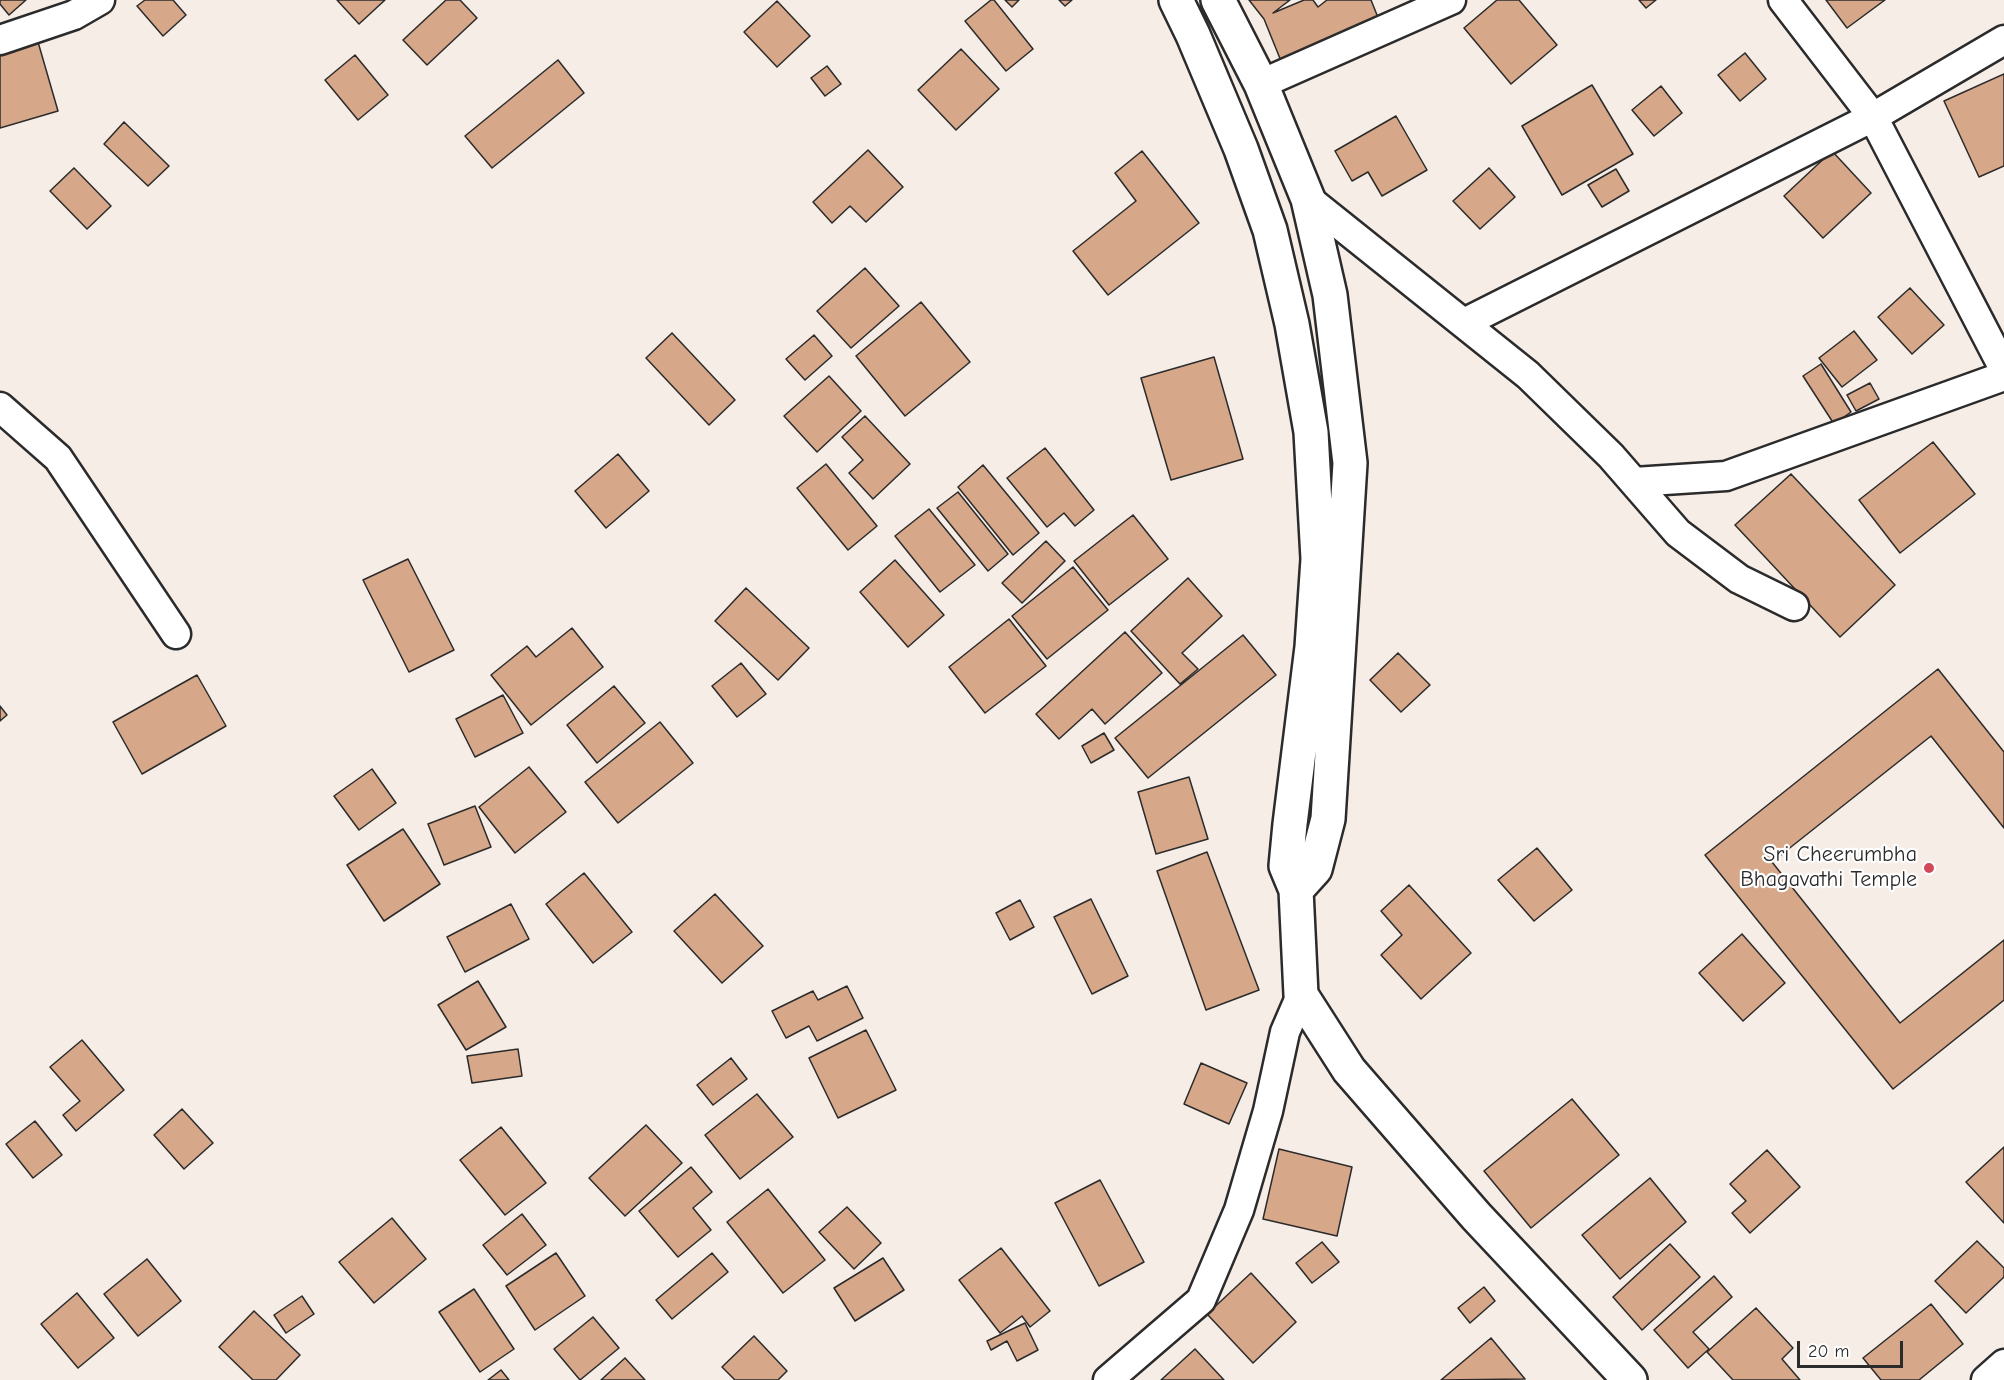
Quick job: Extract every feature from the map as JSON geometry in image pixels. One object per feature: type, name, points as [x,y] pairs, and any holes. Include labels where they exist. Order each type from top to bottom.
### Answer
[{"type":"street","points":[[0,40],[74,15],[100,0]]},
{"type":"street","points":[[1108,1380],[1201,1300],[1239,1210],[1268,1111],[1285,1032],[1301,995],[1296,890],[1286,866],[1312,647],[1318,559],[1311,432],[1292,324],[1270,230],[1241,149],[1176,0]]},
{"type":"street","points":[[1218,0],[1261,84],[1308,199],[1330,295],[1350,464],[1328,819],[1316,869],[1296,890]]},
{"type":"street","points":[[1261,84],[1450,0]]},
{"type":"street","points":[[1783,0],[1873,117],[2004,369]]},
{"type":"street","points":[[1464,323],[1873,117],[2004,40]]},
{"type":"street","points":[[1308,199],[1528,375],[1611,456],[1678,534],[1738,579],[1794,606]]},
{"type":"street","points":[[1634,482],[1726,476],[2004,376]]},
{"type":"street","points":[[0,407],[58,458],[176,634]]},
{"type":"street","points":[[1301,995],[1349,1070],[1476,1216],[1630,1380]]},
{"type":"street","points":[[1986,1380],[2004,1364]]},
{"type":"building","points":[[0,0],[26,0],[9,15],[0,4]]},
{"type":"building","points":[[145,0],[173,0],[186,15],[163,36],[137,6]]},
{"type":"building","points":[[337,0],[385,0],[359,24]]},
{"type":"building","points":[[446,0],[460,0],[477,18],[427,65],[403,40]]},
{"type":"building","points":[[994,0],[1033,49],[1006,71],[965,21]]},
{"type":"building","points":[[1005,0],[1019,0],[1012,7]]},
{"type":"building","points":[[1059,0],[1072,0],[1065,6]]},
{"type":"building","points":[[1249,0],[1290,0],[1273,13],[1304,0],[1313,0],[1318,7],[1327,0],[1371,0],[1379,20],[1281,61],[1264,19]]},
{"type":"building","points":[[1497,0],[1519,0],[1557,45],[1511,84],[1464,28]]},
{"type":"building","points":[[1639,0],[1656,0],[1646,8]]},
{"type":"building","points":[[1826,0],[1885,0],[1847,28]]},
{"type":"building","points":[[777,1],[810,36],[777,67],[744,32]]},
{"type":"building","points":[[36,35],[58,111],[0,128],[0,46]]},
{"type":"building","points":[[961,49],[999,89],[956,130],[918,90]]},
{"type":"building","points":[[1745,53],[1766,79],[1740,101],[1718,75]]},
{"type":"building","points":[[355,55],[388,95],[358,120],[325,80]]},
{"type":"building","points":[[558,60],[584,93],[492,168],[465,136]]},
{"type":"building","points":[[827,66],[841,84],[825,96],[811,78]]},
{"type":"building","points":[[2004,74],[2004,166],[1979,177],[1944,101]]},
{"type":"building","points":[[1592,85],[1633,154],[1562,195],[1522,126]]},
{"type":"building","points":[[1661,86],[1682,113],[1654,136],[1632,110]]},
{"type":"building","points":[[1396,116],[1427,170],[1382,196],[1368,172],[1352,181],[1335,151]]},
{"type":"building","points":[[124,122],[169,166],[148,186],[104,144]]},
{"type":"building","points":[[868,150],[903,187],[866,222],[850,206],[832,223],[813,202]]},
{"type":"building","points":[[1142,151],[1199,223],[1108,295],[1073,251],[1136,201],[1115,173]]},
{"type":"building","points":[[1832,151],[1871,193],[1823,238],[1784,196]]},
{"type":"building","points":[[74,168],[111,206],[87,229],[50,191]]},
{"type":"building","points":[[1489,168],[1515,197],[1480,229],[1453,201]]},
{"type":"building","points":[[1616,169],[1629,191],[1602,207],[1588,185]]},
{"type":"building","points":[[865,268],[899,306],[851,348],[817,311]]},
{"type":"building","points":[[1910,288],[1944,325],[1912,354],[1878,317]]},
{"type":"building","points":[[921,302],[970,362],[905,416],[856,356]]},
{"type":"building","points":[[1854,331],[1877,360],[1842,387],[1819,358]]},
{"type":"building","points":[[672,333],[735,400],[709,425],[646,358]]},
{"type":"building","points":[[814,335],[832,356],[805,380],[786,359]]},
{"type":"building","points":[[1214,357],[1243,459],[1171,480],[1141,378]]},
{"type":"building","points":[[1821,364],[1851,412],[1834,424],[1803,376]]},
{"type":"building","points":[[829,376],[861,411],[817,452],[784,416]]},
{"type":"building","points":[[1870,383],[1879,399],[1856,411],[1847,395]]},
{"type":"building","points":[[865,416],[910,464],[873,499],[849,473],[863,460],[842,437]]},
{"type":"building","points":[[1933,442],[1975,494],[1900,553],[1859,500]]},
{"type":"building","points":[[1045,448],[1094,510],[1075,526],[1064,513],[1047,527],[1007,478]]},
{"type":"building","points":[[618,454],[649,491],[606,528],[575,491]]},
{"type":"building","points":[[826,464],[877,526],[848,550],[797,488]]},
{"type":"building","points":[[983,465],[1039,533],[1013,555],[958,487]]},
{"type":"building","points":[[1791,474],[1895,585],[1840,637],[1735,525]]},
{"type":"building","points":[[958,492],[1008,554],[988,571],[937,508]]},
{"type":"building","points":[[929,509],[975,565],[940,592],[895,536]]},
{"type":"building","points":[[1133,515],[1168,559],[1109,605],[1074,561]]},
{"type":"building","points":[[1046,541],[1065,561],[1022,603],[1002,583]]},
{"type":"building","points":[[408,559],[454,650],[409,672],[363,580]]},
{"type":"building","points":[[895,560],[944,615],[908,647],[860,592]]},
{"type":"building","points":[[1073,567],[1108,610],[1047,659],[1012,616]]},
{"type":"building","points":[[1188,578],[1222,616],[1182,653],[1198,669],[1180,684],[1131,631]]},
{"type":"building","points":[[746,588],[809,648],[778,680],[715,621]]},
{"type":"building","points":[[1009,619],[1046,666],[985,713],[949,667]]},
{"type":"building","points":[[572,628],[603,667],[531,725],[491,675],[527,646],[536,657]]},
{"type":"building","points":[[1125,632],[1162,673],[1105,724],[1092,709],[1059,739],[1036,714]]},
{"type":"building","points":[[1243,635],[1276,675],[1148,778],[1115,738]]},
{"type":"building","points":[[1398,653],[1430,685],[1401,712],[1370,680]]},
{"type":"building","points":[[741,663],[766,694],[737,717],[712,686]]},
{"type":"building","points":[[1938,669],[2004,752],[2004,828],[1931,736],[1772,862],[1900,1023],[2004,940],[2004,1000],[1893,1089],[1705,855]]},
{"type":"building","points":[[197,675],[226,726],[142,774],[113,722]]},
{"type":"building","points":[[614,686],[645,723],[597,763],[567,725]]},
{"type":"building","points":[[503,695],[523,733],[475,757],[456,719]]},
{"type":"building","points":[[0,706],[7,715],[0,721]]},
{"type":"building","points":[[660,722],[693,763],[618,823],[585,782]]},
{"type":"building","points":[[1104,733],[1114,750],[1091,763],[1082,746]]},
{"type":"building","points":[[529,767],[566,812],[515,853],[479,807]]},
{"type":"building","points":[[372,769],[396,803],[359,830],[334,796]]},
{"type":"building","points":[[1189,777],[1208,839],[1156,854],[1138,792]]},
{"type":"building","points":[[475,806],[491,847],[444,865],[428,824]]},
{"type":"building","points":[[403,829],[440,884],[384,921],[347,865]]},
{"type":"building","points":[[1537,848],[1572,890],[1534,921],[1498,880]]},
{"type":"building","points":[[1207,852],[1259,990],[1206,1010],[1157,871]]},
{"type":"building","points":[[584,873],[632,932],[593,963],[546,904]]},
{"type":"building","points":[[1409,885],[1471,953],[1421,999],[1381,955],[1402,935],[1381,911]]},
{"type":"building","points":[[715,894],[763,946],[722,983],[674,931]]},
{"type":"building","points":[[1091,899],[1128,976],[1092,994],[1054,917]]},
{"type":"building","points":[[1020,900],[1034,927],[1010,940],[996,913]]},
{"type":"building","points":[[511,904],[529,939],[465,972],[447,937]]},
{"type":"building","points":[[1742,934],[1785,983],[1743,1021],[1699,973]]},
{"type":"building","points":[[478,981],[506,1027],[466,1050],[438,1005]]},
{"type":"building","points":[[847,986],[863,1018],[817,1041],[809,1026],[786,1038],[772,1011],[813,991],[818,1000]]},
{"type":"building","points":[[866,1030],[896,1090],[838,1118],[809,1058]]},
{"type":"building","points":[[82,1040],[124,1090],[76,1131],[63,1115],[80,1101],[50,1067]]},
{"type":"building","points":[[518,1049],[522,1076],[472,1083],[467,1056]]},
{"type":"building","points":[[731,1058],[747,1079],[713,1105],[697,1085]]},
{"type":"building","points":[[1201,1063],[1247,1083],[1229,1124],[1184,1104]]},
{"type":"building","points":[[757,1094],[793,1137],[740,1179],[705,1135]]},
{"type":"building","points":[[1572,1099],[1619,1155],[1531,1228],[1484,1171]]},
{"type":"building","points":[[182,1109],[213,1143],[184,1169],[154,1135]]},
{"type":"building","points":[[35,1121],[62,1155],[33,1178],[6,1144]]},
{"type":"building","points":[[646,1125],[682,1163],[625,1216],[589,1178]]},
{"type":"building","points":[[501,1127],[546,1183],[505,1215],[460,1160]]},
{"type":"building","points":[[2004,1147],[2004,1223],[1966,1182]]},
{"type":"building","points":[[1279,1149],[1352,1167],[1337,1236],[1263,1219]]},
{"type":"building","points":[[1767,1150],[1800,1187],[1750,1233],[1732,1213],[1746,1201],[1730,1184]]},
{"type":"building","points":[[691,1167],[712,1192],[693,1208],[711,1230],[678,1257],[639,1211]]},
{"type":"building","points":[[1650,1178],[1686,1222],[1620,1279],[1582,1235]]},
{"type":"building","points":[[1100,1180],[1144,1262],[1099,1286],[1055,1203]]},
{"type":"building","points":[[768,1189],[825,1260],[783,1293],[727,1222]]},
{"type":"building","points":[[847,1207],[881,1243],[854,1269],[819,1232]]},
{"type":"building","points":[[522,1214],[546,1245],[507,1275],[483,1245]]},
{"type":"building","points":[[392,1218],[426,1259],[374,1303],[339,1262]]},
{"type":"building","points":[[1977,1241],[2004,1268],[2004,1277],[1966,1313],[1935,1281]]},
{"type":"building","points":[[1322,1242],[1339,1262],[1312,1283],[1296,1263]]},
{"type":"building","points":[[1670,1244],[1700,1277],[1642,1330],[1613,1297]]},
{"type":"building","points":[[1001,1248],[1050,1311],[1030,1327],[1022,1316],[1000,1333],[959,1280]]},
{"type":"building","points":[[556,1253],[585,1296],[535,1330],[506,1286]]},
{"type":"building","points":[[712,1253],[728,1272],[672,1319],[656,1300]]},
{"type":"building","points":[[883,1258],[904,1290],[855,1321],[834,1288]]},
{"type":"building","points":[[147,1259],[181,1301],[138,1336],[104,1294]]},
{"type":"building","points":[[1251,1273],[1296,1322],[1253,1363],[1207,1314]]},
{"type":"building","points":[[1714,1276],[1732,1297],[1693,1332],[1709,1349],[1688,1368],[1654,1330]]},
{"type":"building","points":[[1484,1287],[1495,1301],[1470,1323],[1458,1308]]},
{"type":"building","points":[[474,1289],[514,1349],[480,1372],[439,1312]]},
{"type":"building","points":[[77,1293],[114,1338],[78,1368],[41,1324]]},
{"type":"building","points":[[302,1296],[314,1314],[286,1333],[274,1315]]},
{"type":"building","points":[[1931,1304],[1963,1344],[1919,1380],[1881,1380],[1863,1358]]},
{"type":"building","points":[[1756,1308],[1793,1348],[1782,1359],[1800,1380],[1733,1380],[1707,1352]]},
{"type":"building","points":[[254,1311],[300,1355],[276,1380],[253,1380],[219,1347]]},
{"type":"building","points":[[593,1317],[619,1348],[580,1380],[554,1349]]},
{"type":"building","points":[[1025,1323],[1038,1350],[1017,1361],[1007,1341],[991,1350],[987,1341]]},
{"type":"building","points":[[754,1336],[787,1371],[778,1380],[735,1380],[722,1367]]},
{"type":"building","points":[[1491,1338],[1525,1379],[1441,1380]]},
{"type":"building","points":[[1195,1349],[1224,1380],[1161,1380]]},
{"type":"building","points":[[625,1358],[645,1380],[601,1380]]},
{"type":"building","points":[[501,1370],[509,1380],[488,1380]]},
{"type":"place","name":"Sri Cheerumbha Bhagavathi Temple","points":[[1929,868]]}]
